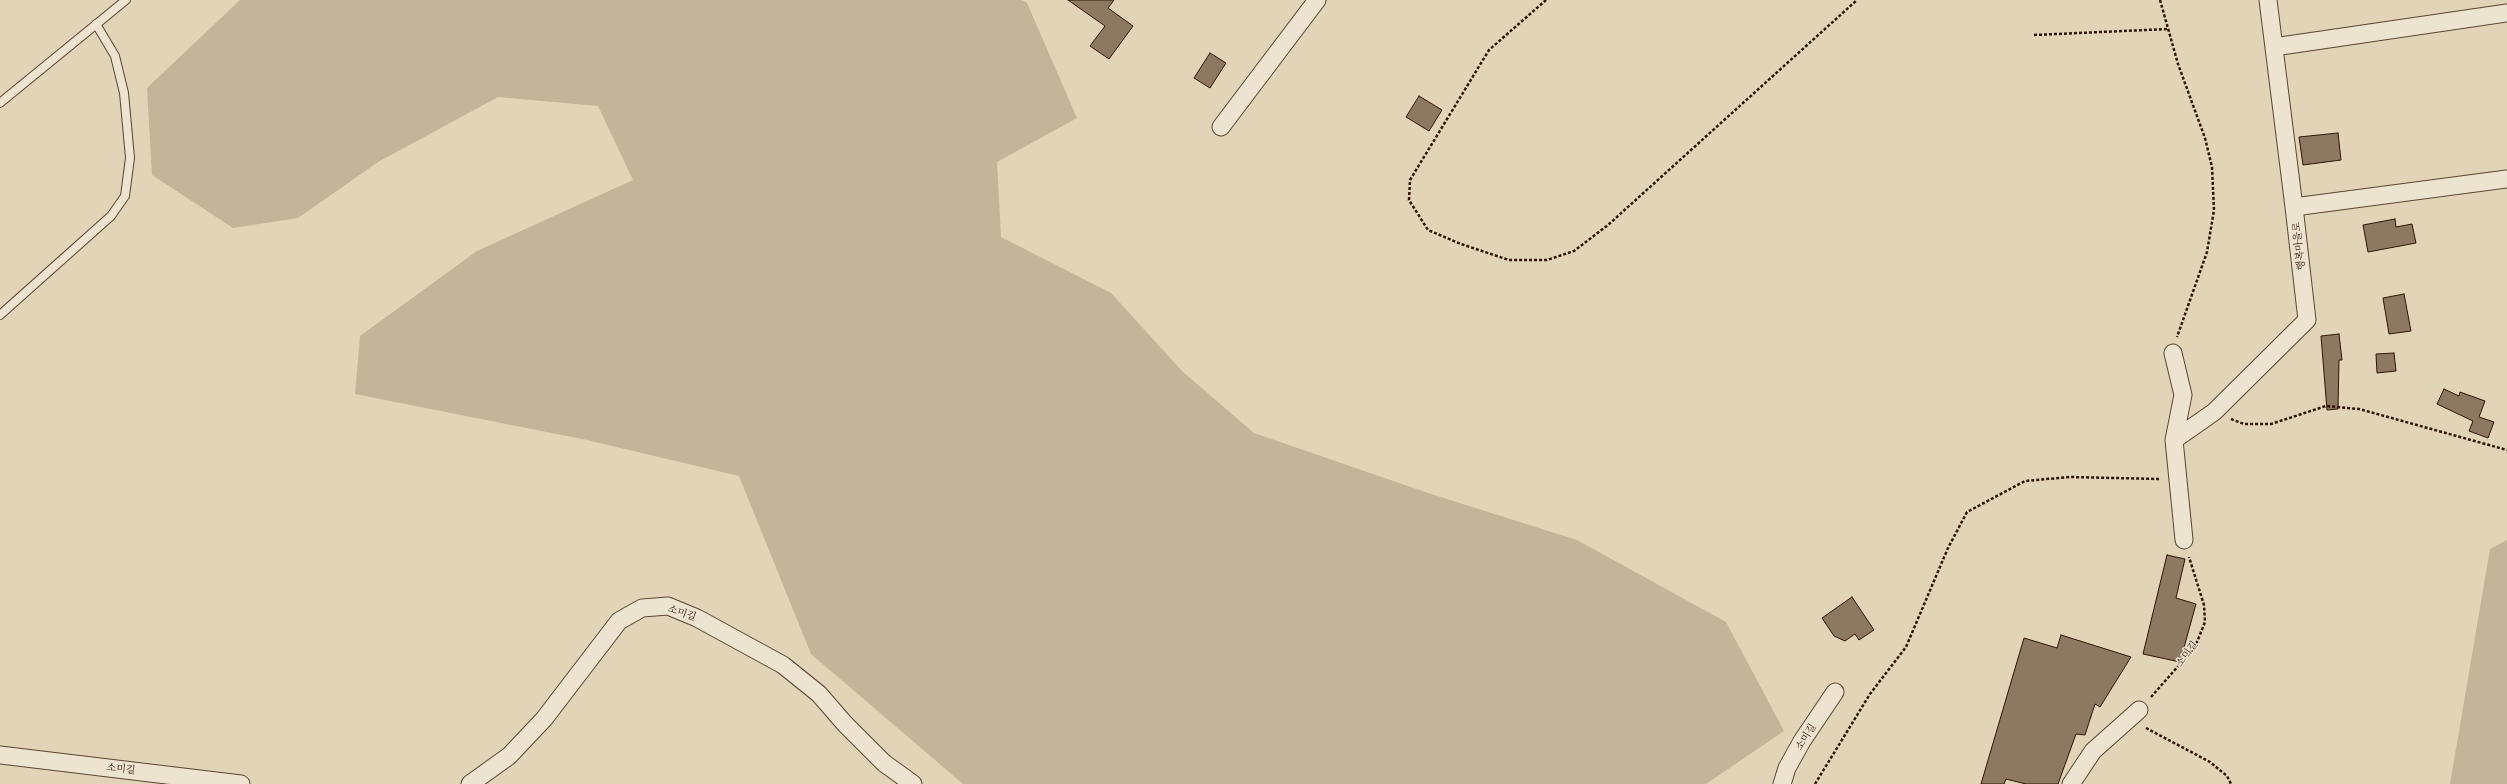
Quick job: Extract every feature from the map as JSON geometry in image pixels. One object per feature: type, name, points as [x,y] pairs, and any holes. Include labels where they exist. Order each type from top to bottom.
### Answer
[{"type":"street","points":[[1221,127],[1317,0]]},
{"type":"street","points":[[2268,0],[2294,207],[2507,179]]},
{"type":"street","points":[[2274,47],[2507,13]]},
{"type":"street","name":"행복마을로","points":[[2174,440],[2214,412],[2307,320],[2294,207]]},
{"type":"street","points":[[2172,353],[2182,395],[2174,440],[2184,540]]},
{"type":"street","name":"소미길","points":[[470,784],[509,756],[544,719],[619,621],[642,608],[668,606],[698,618],[783,665],[819,694],[845,724],[884,763],[913,784]]},
{"type":"street","name":"소미길","points":[[1782,784],[1787,768],[1802,741],[1835,692]]},
{"type":"street","points":[[2071,784],[2093,751],[2134,715]]},
{"type":"street","name":"소미길","points":[[0,755],[241,784]]},
{"type":"lane","points":[[0,103],[126,0]]},
{"type":"lane","points":[[0,315],[111,216],[125,196],[130,158],[124,93],[114,56],[96,24]]},
{"type":"path","points":[[1546,0],[1489,50],[1410,180],[1408,200],[1428,230],[1461,244],[1509,260],[1547,260],[1574,251],[1608,225],[1857,0]]},
{"type":"path","points":[[2160,0],[2178,64],[2206,138],[2212,167],[2214,210],[2207,252],[2179,328],[2172,353]]},
{"type":"path","points":[[2034,35],[2168,29]]},
{"type":"path","points":[[2214,412],[2244,424],[2271,424],[2326,406],[2360,408],[2507,450]]},
{"type":"path","points":[[1815,784],[1870,694],[1906,647],[1948,548],[1967,512],[2025,481],[2070,477],[2140,480],[2178,478]]},
{"type":"path","name":"소미길","points":[[2134,715],[2195,647],[2205,622],[2204,605],[2184,540]]},
{"type":"path","points":[[2134,715],[2210,762],[2227,776],[2231,784]]},
{"type":"shaded area","points":[[240,0],[1021,0],[1027,3],[1077,118],[997,162],[1001,237],[1111,293],[1182,371],[1254,433],[1431,494],[1577,540],[1726,622],[1784,731],[1706,784],[963,784],[811,654],[739,476],[587,440],[355,394],[360,336],[477,251],[633,180],[598,106],[498,97],[378,162],[298,218],[233,228],[152,175],[147,88]]},
{"type":"shaded area","points":[[2507,540],[2507,784],[2450,784],[2490,549]]},
{"type":"building","points":[[1068,0],[1114,0],[1108,8],[1133,26],[1109,59],[1090,46],[1105,26]]},
{"type":"building","points":[[1210,53],[1226,63],[1210,88],[1194,78]]},
{"type":"building","points":[[1419,96],[1442,110],[1429,131],[1406,117]]},
{"type":"building","points":[[2338,133],[2341,160],[2303,165],[2299,137]]},
{"type":"building","points":[[2395,219],[2396,227],[2412,224],[2416,243],[2368,252],[2363,225]]},
{"type":"building","points":[[2404,294],[2411,331],[2389,334],[2383,298]]},
{"type":"building","points":[[2339,334],[2342,360],[2339,360],[2338,409],[2327,410],[2321,336]]},
{"type":"building","points":[[2394,353],[2396,371],[2377,373],[2376,354]]},
{"type":"building","points":[[2444,389],[2459,396],[2460,392],[2485,401],[2479,417],[2494,422],[2488,438],[2469,431],[2473,421],[2437,404]]},
{"type":"building","points":[[2167,555],[2185,559],[2176,598],[2196,604],[2180,662],[2143,654]]},
{"type":"building","points":[[1852,597],[1874,630],[1859,640],[1855,634],[1845,641],[1834,636],[1822,618]]},
{"type":"building","points":[[2061,635],[2131,657],[2100,707],[2095,704],[2085,735],[2076,734],[2058,784],[2026,784],[2006,779],[2004,784],[1981,784],[2024,638],[2057,648]]}]
